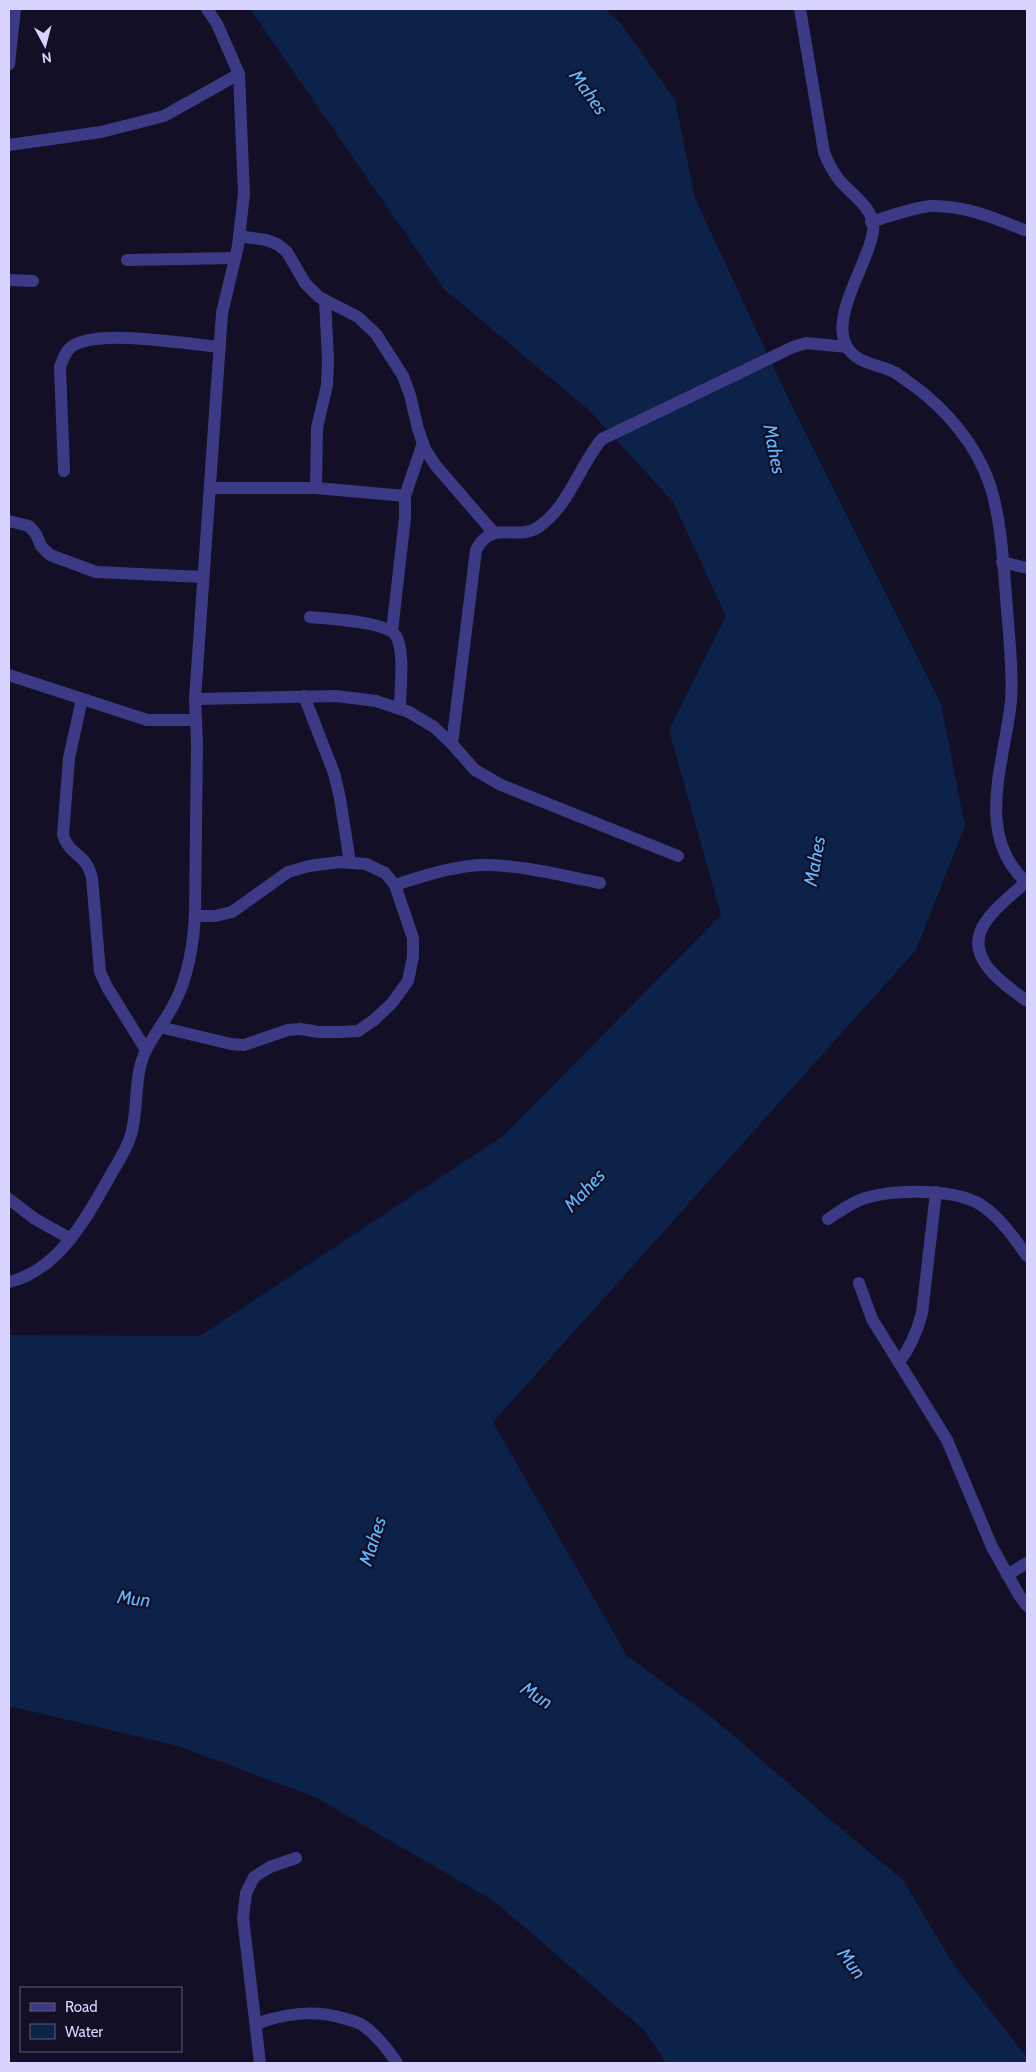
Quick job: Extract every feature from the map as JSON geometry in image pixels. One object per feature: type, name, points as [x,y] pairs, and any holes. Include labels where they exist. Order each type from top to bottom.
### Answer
[{"type":"street","points":[[9,64],[15,9]]},
{"type":"street","points":[[9,1282],[32,1274],[52,1259],[71,1239],[126,1149],[131,1134],[138,1077],[146,1050],[175,1002],[181,987],[193,935],[195,916],[197,742],[194,699],[222,313],[235,258],[244,194],[239,74],[207,9]]},
{"type":"street","points":[[801,13],[827,160],[839,180],[858,197],[868,210],[873,230],[869,247],[852,287],[843,321],[842,336],[846,347],[862,361],[892,372],[922,392],[938,406],[966,439],[978,458],[990,484],[996,512],[1002,562],[1011,675],[1011,698],[996,798],[997,830],[1009,862],[1026,883],[986,921],[979,936],[979,950],[983,960],[994,976],[1027,1001]]},
{"type":"street","points":[[9,145],[101,132],[164,116],[239,74]]},
{"type":"street","points":[[871,222],[930,206],[980,212],[1024,230]]},
{"type":"street","points":[[239,236],[266,240],[287,252],[304,283],[319,297],[358,316],[376,334],[402,376],[410,395],[423,444],[436,466],[494,533]]},
{"type":"street","points":[[127,260],[235,258]]},
{"type":"street","points":[[9,280],[33,281]]},
{"type":"street","points":[[316,488],[317,428],[326,385],[328,360],[325,300]]},
{"type":"street","points":[[64,471],[60,367],[64,355],[73,345],[102,338],[132,338],[220,347]]},
{"type":"street","points":[[452,744],[476,550],[481,539],[494,533],[530,531],[550,518],[573,486],[594,448],[602,438],[793,347],[806,343],[846,347]]},
{"type":"street","points":[[392,631],[405,496],[423,444]]},
{"type":"street","points":[[210,488],[316,488],[405,496]]},
{"type":"street","points":[[9,521],[29,526],[36,534],[40,546],[50,555],[96,572],[204,577]]},
{"type":"street","points":[[1002,562],[1027,568]]},
{"type":"street","points":[[310,617],[353,622],[392,631],[397,637],[400,648],[400,709]]},
{"type":"street","points":[[9,675],[147,720],[196,720]]},
{"type":"street","points":[[304,696],[334,773],[340,798],[350,863]]},
{"type":"street","points":[[194,699],[336,696],[376,701],[409,712],[434,728],[452,744],[475,770],[501,785],[678,856]]},
{"type":"street","points":[[82,700],[69,758],[63,835],[66,844],[85,859],[90,866],[98,959],[104,982],[146,1050]]},
{"type":"street","points":[[160,1027],[231,1044],[244,1045],[288,1030],[358,1031],[374,1020],[392,1003],[408,981],[413,957],[413,938],[395,885],[384,873],[366,864],[350,863],[309,866],[288,872],[232,912],[215,916],[195,916]]},
{"type":"street","points":[[395,885],[450,870],[488,865],[514,867],[600,883]]},
{"type":"street","points":[[899,1362],[909,1349],[918,1331],[922,1313],[936,1192]]},
{"type":"street","points":[[828,1219],[864,1198],[888,1193],[936,1192],[964,1198],[984,1206],[1016,1240],[1027,1256]]},
{"type":"street","points":[[9,1199],[35,1219],[71,1239]]},
{"type":"street","points":[[859,1283],[872,1319],[947,1440],[992,1547],[1018,1596],[1027,1606]]},
{"type":"street","points":[[1007,1575],[1027,1563]]},
{"type":"street","points":[[260,2063],[243,1918],[246,1894],[254,1877],[270,1867],[296,1858]]},
{"type":"street","points":[[256,2024],[275,2017],[302,2012],[331,2014],[359,2023],[383,2043],[397,2063]]},
{"type":"water","points":[[250,9],[605,9],[622,25],[675,100],[695,198],[787,396],[941,704],[965,826],[916,950],[493,1422],[627,1656],[713,1718],[903,1880],[953,1964],[1027,2057],[1027,2063],[666,2063],[645,2031],[494,1901],[315,1797],[178,1746],[9,1706],[9,1335],[200,1336],[503,1136],[721,915],[669,730],[726,616],[673,502],[589,410],[444,289]]},
{"type":"water label","name":"Mahes","points":[[589,92]]},
{"type":"water label","name":"Mahes","points":[[775,449]]},
{"type":"water label","name":"Mahes","points":[[814,861]]},
{"type":"water label","name":"Mahes","points":[[584,1190]]},
{"type":"water label","name":"Mahes","points":[[372,1541]]},
{"type":"water label","name":"Mun","points":[[134,1598]]},
{"type":"water label","name":"Mun","points":[[537,1695]]},
{"type":"water label","name":"Mun","points":[[852,1963]]}]
